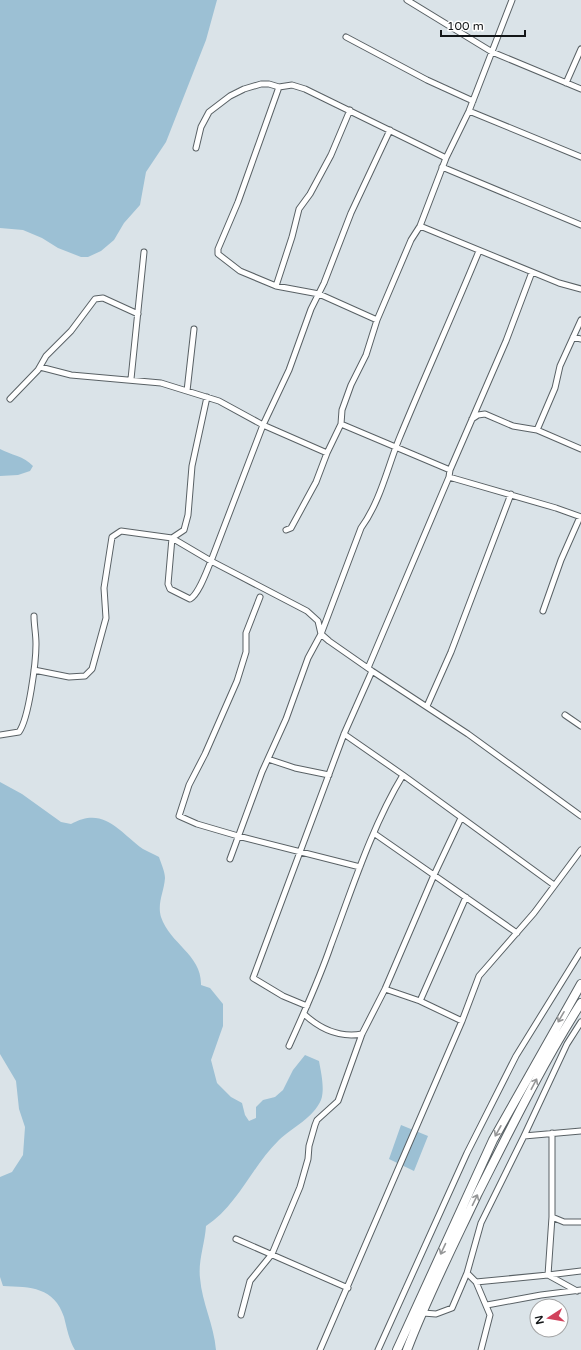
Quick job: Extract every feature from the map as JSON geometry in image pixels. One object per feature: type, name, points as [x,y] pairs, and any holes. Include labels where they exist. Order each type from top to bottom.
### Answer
[{"type":"main road","points":[[397,1350],[493,1140],[581,984]]},
{"type":"main road","points":[[407,1350],[449,1253],[504,1141],[541,1070],[581,1002]]},
{"type":"street","points":[[408,0],[492,52],[581,89]]},
{"type":"street","points":[[286,530],[291,528],[316,482],[327,453],[341,424],[342,410],[351,385],[366,355],[377,320],[411,240],[420,226],[442,167],[469,111],[512,0]]},
{"type":"street","points":[[346,37],[427,80],[473,101]]},
{"type":"street","points":[[566,83],[581,49]]},
{"type":"street","points":[[196,148],[205,118],[209,112],[218,104],[244,89],[268,84],[279,86],[292,85],[305,88],[446,158]]},
{"type":"street","points":[[279,86],[238,202],[218,249],[218,254],[240,271],[276,286],[319,294],[377,320]]},
{"type":"street","points":[[276,286],[292,237],[299,209],[310,194],[331,155],[350,110]]},
{"type":"street","points":[[469,111],[581,157]]},
{"type":"street","points":[[172,538],[168,584],[172,590],[192,598],[211,561],[263,425],[289,370],[311,309],[319,294],[351,214],[390,130]]},
{"type":"street","points":[[442,167],[581,225]]},
{"type":"street","points":[[420,226],[559,284],[581,290]]},
{"type":"street","points":[[230,859],[268,759],[286,719],[308,658],[322,634],[361,528],[368,518],[479,251]]},
{"type":"street","points":[[132,379],[144,252]]},
{"type":"street","points":[[307,1006],[283,996],[253,978],[344,734],[449,477],[450,470],[506,341],[532,272]]},
{"type":"street","points":[[10,399],[40,367],[49,352],[70,330],[95,299],[103,298],[138,314]]},
{"type":"street","points":[[536,430],[555,388],[560,366],[581,320]]},
{"type":"street","points":[[187,391],[194,329]]},
{"type":"street","points":[[574,337],[581,339]]},
{"type":"street","points":[[40,367],[71,375],[132,379],[161,383],[219,401],[263,425],[327,453]]},
{"type":"street","points":[[172,538],[184,530],[188,515],[192,466],[207,397]]},
{"type":"street","points":[[472,419],[478,415],[485,414],[513,426],[536,430],[581,449]]},
{"type":"street","points":[[341,424],[450,470]]},
{"type":"street","points":[[449,477],[511,494],[581,517],[561,560],[543,611]]},
{"type":"street","points":[[427,706],[451,652],[511,494]]},
{"type":"street","points":[[34,670],[69,677],[85,676],[92,669],[106,618],[104,588],[112,537],[121,531],[172,538],[211,561],[307,611],[318,620],[322,634],[370,670],[479,741],[581,816]]},
{"type":"street","points":[[260,597],[246,633],[245,656],[236,681],[205,754],[189,785],[179,815],[180,818],[238,836],[360,867]]},
{"type":"street","points":[[0,735],[20,731],[25,717],[34,670],[36,643],[34,616]]},
{"type":"street","points":[[565,714],[581,726]]},
{"type":"street","points":[[344,734],[554,885]]},
{"type":"street","points":[[268,759],[295,768],[329,776]]},
{"type":"street","points":[[290,1046],[304,1014],[360,867],[393,791],[403,775]]},
{"type":"street","points":[[241,1315],[250,1282],[272,1254],[301,1183],[317,1120],[338,1101],[362,1034],[385,989],[434,875],[462,818]]},
{"type":"street","points":[[375,834],[517,933]]},
{"type":"street","points":[[320,1350],[462,1021],[479,976],[517,933],[581,850]]},
{"type":"street","points":[[420,1001],[466,897]]},
{"type":"street","points":[[378,1350],[467,1153],[516,1056],[581,951]]},
{"type":"street","points":[[385,989],[420,1001],[462,1021]]},
{"type":"street","points":[[304,1014],[322,1028],[347,1036],[362,1034]]},
{"type":"street","points":[[423,1312],[436,1314],[452,1308],[467,1273],[481,1223],[567,1044],[581,1022]]},
{"type":"street","points":[[524,1136],[581,1131]]},
{"type":"street","points":[[548,1275],[552,1217],[552,1133]]},
{"type":"street","points":[[552,1217],[564,1222],[581,1222]]},
{"type":"street","points":[[236,1239],[348,1288]]},
{"type":"street","points":[[476,1282],[581,1271]]},
{"type":"street","points":[[467,1273],[476,1282],[487,1306],[490,1319],[481,1350]]},
{"type":"street","points":[[548,1275],[579,1291]]},
{"type":"street","points":[[487,1306],[541,1295],[579,1291]]},
{"type":"shaded area","points":[[0,0],[217,0],[206,40],[166,142],[146,172],[140,205],[124,223],[114,240],[101,251],[88,257],[81,257],[58,248],[42,238],[23,230],[0,228]]},
{"type":"shaded area","points":[[0,449],[22,458],[29,463],[33,466],[30,471],[18,475],[0,476]]},
{"type":"shaded area","points":[[0,782],[22,794],[61,822],[71,824],[83,819],[102,819],[118,828],[143,849],[159,857],[164,870],[165,878],[160,902],[161,917],[171,935],[191,957],[200,975],[201,985],[210,988],[223,1004],[223,1026],[211,1060],[217,1083],[231,1097],[242,1103],[245,1115],[249,1121],[256,1118],[256,1107],[263,1100],[275,1097],[283,1090],[293,1070],[305,1055],[319,1061],[323,1091],[318,1106],[308,1117],[269,1150],[227,1207],[206,1226],[200,1265],[200,1278],[216,1350],[75,1350],[60,1307],[48,1294],[32,1288],[3,1286],[0,1277],[0,1177],[12,1172],[23,1155],[25,1127],[19,1109],[16,1081],[0,1054]]},
{"type":"shaded area","points":[[401,1125],[428,1136],[414,1171],[389,1159]]}]
